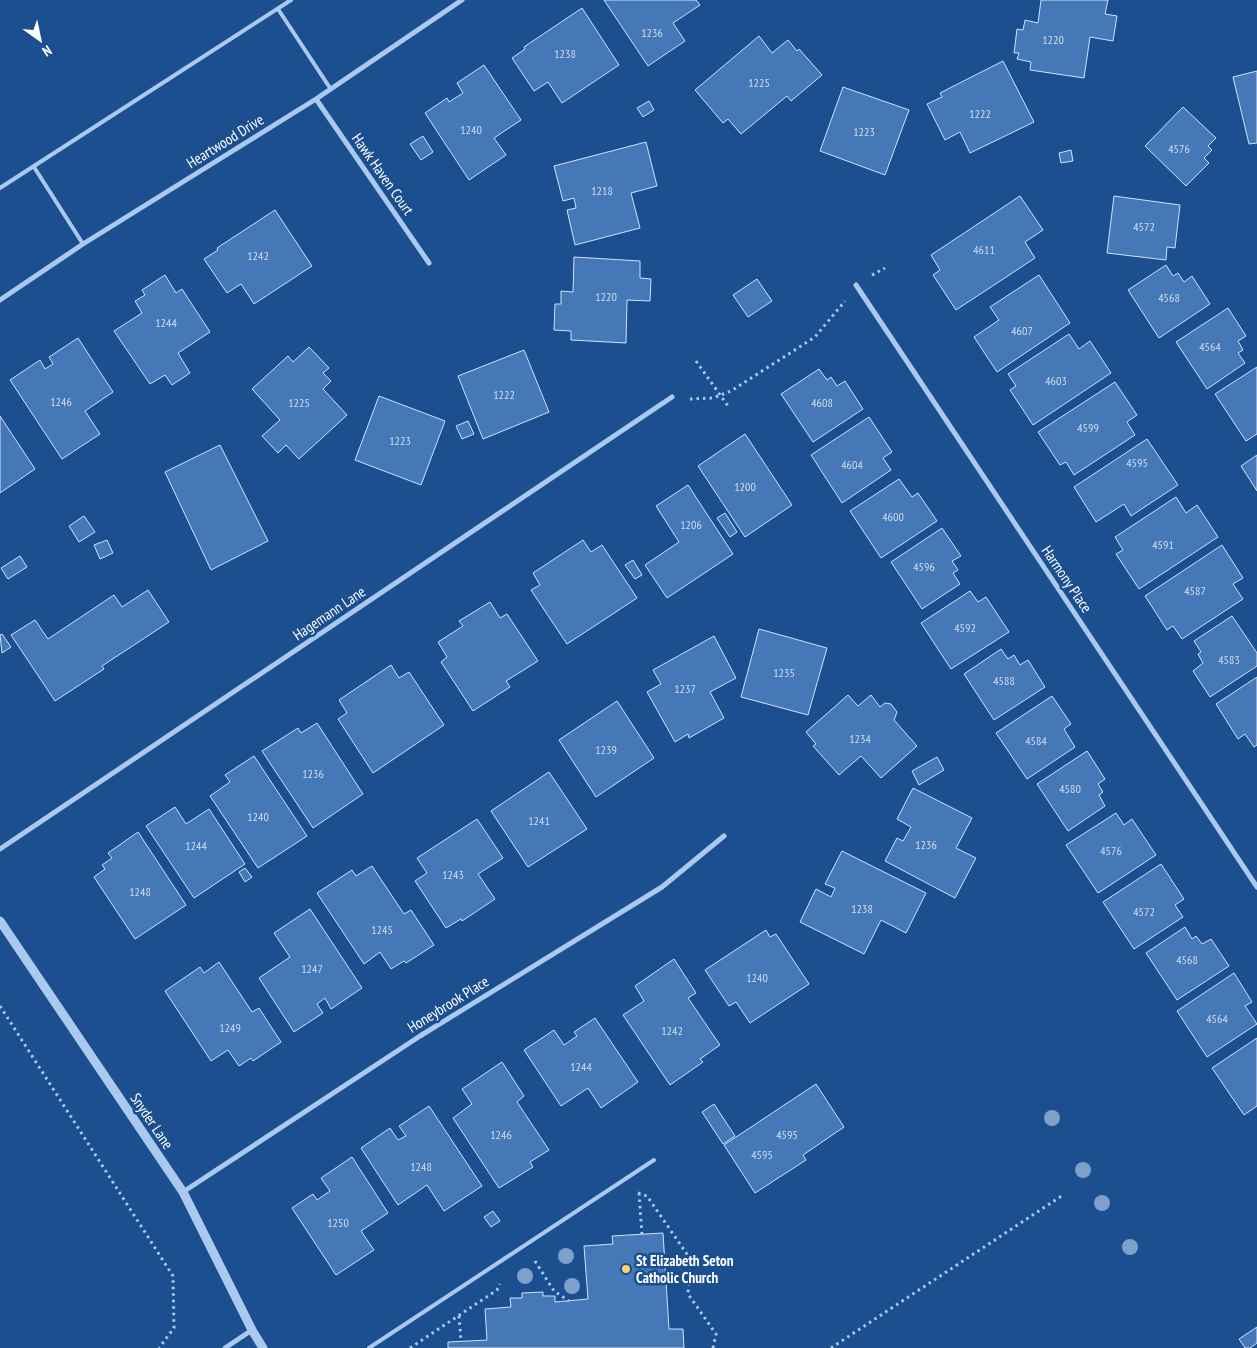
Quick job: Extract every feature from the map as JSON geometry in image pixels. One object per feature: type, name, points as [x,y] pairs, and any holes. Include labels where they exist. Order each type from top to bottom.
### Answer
[{"type":"street","name":"Heartwood Drive","points":[[0,300],[83,244],[316,99],[462,0]]},
{"type":"street","name":"Hawk Haven Court","points":[[316,99],[429,263]]},
{"type":"street","name":"Harmony Place","points":[[856,286],[1257,887]]},
{"type":"street","name":"Hagemann Lane","points":[[0,849],[672,397]]},
{"type":"street","name":"Honeybrook Place","points":[[183,1192],[420,1036],[662,887],[724,836]]},
{"type":"street","name":"Snyder Lane","points":[[0,921],[183,1192],[252,1330],[263,1348]]},
{"type":"street","points":[[225,1348],[252,1330]]},
{"type":"lane","points":[[0,188],[292,0]]},
{"type":"lane","points":[[278,9],[330,88]]},
{"type":"lane","points":[[34,167],[83,244]]},
{"type":"lane","points":[[369,1348],[654,1160]]},
{"type":"path","points":[[672,397],[692,400],[721,395],[731,391],[815,337],[834,316],[856,286]]},
{"type":"path","points":[[696,361],[728,406]]},
{"type":"path","points":[[0,1006],[173,1276],[174,1328],[159,1348]]},
{"type":"path","points":[[639,1193],[642,1234]]},
{"type":"path","points":[[634,1195],[639,1193],[647,1196],[692,1260],[688,1294],[716,1334],[713,1348]]},
{"type":"path","points":[[831,1348],[1063,1195]]},
{"type":"path","points":[[533,1258],[554,1291],[569,1301]]},
{"type":"path","points":[[410,1348],[496,1290],[501,1283]]},
{"type":"path","points":[[459,1315],[461,1341]]},
{"type":"building","points":[[604,0],[696,0],[700,5],[673,23],[685,41],[648,66]]},
{"type":"building","points":[[1041,0],[1108,0],[1105,14],[1117,16],[1113,41],[1090,37],[1084,78],[1030,70],[1031,62],[1017,59],[1019,53],[1014,53],[1017,29],[1023,30],[1025,20],[1038,23]]},
{"type":"building","points":[[582,8],[619,65],[562,103],[548,82],[534,91],[512,58],[525,49],[524,47]]},
{"type":"building","points":[[759,36],[772,53],[788,40],[797,51],[799,49],[822,75],[791,101],[787,96],[741,134],[728,119],[723,123],[695,90]]},
{"type":"building","points":[[1003,61],[1034,122],[970,153],[960,132],[945,140],[927,104],[942,97],[940,93]]},
{"type":"building","points":[[484,65],[521,120],[494,138],[506,155],[469,180],[425,113],[447,98],[449,102],[463,93],[457,83]]},
{"type":"building","points":[[1257,71],[1257,143],[1249,144],[1233,77]]},
{"type":"building","points":[[843,87],[909,110],[885,175],[820,151]]},
{"type":"building","points":[[649,101],[654,110],[643,117],[637,108]]},
{"type":"building","points":[[1183,107],[1216,138],[1208,146],[1212,150],[1204,158],[1209,163],[1186,186],[1145,146]]},
{"type":"building","points":[[423,136],[433,152],[421,160],[410,144]]},
{"type":"building","points":[[646,142],[657,186],[631,193],[640,228],[575,245],[567,210],[576,208],[574,198],[563,201],[554,166]]},
{"type":"building","points":[[1071,150],[1073,161],[1061,163],[1059,153]]},
{"type":"building","points":[[1020,196],[1043,230],[1025,242],[1035,258],[956,310],[933,275],[940,270],[931,255]]},
{"type":"building","points":[[1114,196],[1180,205],[1175,248],[1167,247],[1166,260],[1107,253]]},
{"type":"building","points":[[275,210],[312,266],[254,304],[241,284],[227,293],[204,259],[218,250],[217,248]]},
{"type":"building","points":[[574,257],[640,261],[640,278],[651,279],[650,301],[627,300],[626,343],[571,340],[571,331],[554,330],[555,304],[561,304],[561,291],[573,292]]},
{"type":"building","points":[[1166,265],[1173,276],[1178,273],[1184,282],[1192,276],[1210,304],[1159,338],[1128,290]]},
{"type":"building","points":[[165,275],[176,293],[182,289],[210,332],[178,353],[190,373],[172,385],[165,375],[150,384],[114,331],[142,313],[135,301],[145,295],[142,290]]},
{"type":"building","points":[[1039,275],[1070,323],[997,372],[974,337],[999,320],[990,307]]},
{"type":"building","points":[[757,279],[772,301],[748,317],[733,295]]},
{"type":"building","points":[[1228,308],[1246,336],[1238,341],[1243,350],[1238,353],[1245,363],[1207,389],[1176,342]]},
{"type":"building","points":[[1069,334],[1079,349],[1090,341],[1111,373],[1033,425],[1010,390],[1016,386],[1008,374]]},
{"type":"building","points":[[78,338],[113,392],[85,411],[100,434],[62,459],[10,380],[40,360],[45,369],[53,364],[49,357]]},
{"type":"building","points":[[309,347],[329,368],[323,373],[331,381],[323,389],[347,415],[299,459],[286,445],[278,453],[262,436],[280,420],[252,389],[288,356],[293,362]]},
{"type":"building","points":[[524,350],[549,412],[483,439],[458,376]]},
{"type":"building","points":[[1257,367],[1257,434],[1246,441],[1215,394]]},
{"type":"building","points":[[819,369],[827,380],[831,377],[837,386],[845,381],[863,409],[813,442],[781,394]]},
{"type":"building","points":[[1115,382],[1137,415],[1127,422],[1135,435],[1074,475],[1066,462],[1060,465],[1038,432]]},
{"type":"building","points":[[379,396],[445,421],[421,485],[355,460]]},
{"type":"building","points":[[0,416],[35,469],[0,493]]},
{"type":"building","points":[[869,417],[892,452],[883,458],[891,470],[842,503],[811,455]]},
{"type":"building","points":[[468,421],[474,434],[462,439],[456,426]]},
{"type":"building","points":[[745,434],[792,505],[745,537],[698,466]]},
{"type":"building","points":[[1147,439],[1178,485],[1131,516],[1124,504],[1096,522],[1074,487]]},
{"type":"building","points":[[220,445],[268,541],[211,570],[165,472]]},
{"type":"building","points":[[1257,455],[1257,491],[1241,466]]},
{"type":"building","points":[[899,479],[912,497],[918,493],[937,521],[881,558],[850,511]]},
{"type":"building","points":[[688,485],[733,554],[667,598],[645,565],[679,542],[656,506]]},
{"type":"building","points":[[1176,497],[1186,513],[1197,505],[1218,537],[1139,589],[1116,554],[1123,550],[1115,537]]},
{"type":"building","points":[[725,513],[737,532],[730,537],[717,518]]},
{"type":"building","points":[[84,516],[95,532],[79,542],[69,526]]},
{"type":"building","points":[[942,528],[961,556],[952,561],[958,570],[953,573],[960,584],[922,609],[891,562]]},
{"type":"building","points":[[107,540],[113,553],[100,559],[94,545]]},
{"type":"building","points":[[583,540],[591,552],[602,545],[637,598],[567,644],[531,590],[540,585],[533,573]]},
{"type":"building","points":[[1222,545],[1243,578],[1233,584],[1243,599],[1182,639],[1173,626],[1167,630],[1145,596]]},
{"type":"building","points":[[20,556],[27,567],[8,579],[1,568]]},
{"type":"building","points":[[633,560],[642,575],[635,579],[625,565]]},
{"type":"building","points":[[148,590],[169,622],[102,666],[104,669],[55,701],[11,635],[35,620],[48,639],[114,595],[122,607]]},
{"type":"building","points":[[970,591],[978,602],[986,597],[1009,632],[951,669],[921,623]]},
{"type":"building","points":[[490,602],[500,618],[507,614],[538,661],[506,681],[510,687],[473,711],[441,662],[447,657],[438,642],[463,626],[459,621]]},
{"type":"building","points":[[1232,616],[1257,653],[1257,666],[1210,697],[1193,671],[1203,663],[1198,654],[1201,652],[1194,641]]},
{"type":"building","points":[[759,629],[827,648],[808,715],[741,697]]},
{"type":"building","points":[[2,634],[11,647],[2,653],[0,635]]},
{"type":"building","points":[[714,636],[736,678],[710,692],[724,718],[689,738],[688,734],[675,742],[647,692],[661,684],[653,670]]},
{"type":"building","points":[[1001,649],[1008,659],[1014,655],[1020,665],[1028,660],[1045,687],[994,720],[964,674]]},
{"type":"building","points":[[391,665],[399,678],[409,672],[444,725],[373,773],[338,719],[347,713],[339,700]]},
{"type":"building","points":[[1257,677],[1257,745],[1254,747],[1245,734],[1238,739],[1216,704]]},
{"type":"building","points":[[848,695],[858,706],[871,695],[880,707],[885,703],[891,704],[897,712],[894,720],[917,746],[881,778],[861,756],[839,775],[813,746],[816,744],[806,732]]},
{"type":"building","points":[[1052,696],[1071,724],[1064,729],[1075,747],[1027,779],[996,733]]},
{"type":"building","points":[[617,701],[654,758],[596,797],[559,740]]},
{"type":"building","points":[[317,723],[363,794],[313,828],[262,751],[298,728],[301,733]]},
{"type":"building","points":[[1087,751],[1105,779],[1098,784],[1103,792],[1099,795],[1105,806],[1068,831],[1037,784]]},
{"type":"building","points":[[254,756],[307,836],[258,868],[210,796],[230,782],[225,775]]},
{"type":"building","points":[[937,757],[944,770],[919,785],[912,771]]},
{"type":"building","points":[[549,772],[587,829],[528,867],[491,811]]},
{"type":"building","points":[[913,788],[972,818],[956,848],[976,858],[955,898],[885,861],[897,838],[903,841],[911,827],[897,819]]},
{"type":"building","points":[[175,807],[186,824],[209,809],[245,864],[194,898],[146,826]]},
{"type":"building","points":[[1116,813],[1124,825],[1132,819],[1156,855],[1098,893],[1066,845]]},
{"type":"building","points":[[477,819],[503,858],[478,874],[495,899],[462,921],[461,919],[446,928],[415,881],[427,873],[417,858]]},
{"type":"building","points":[[138,832],[186,905],[135,939],[94,877],[105,869],[102,865],[112,858],[108,853]]},
{"type":"building","points":[[842,851],[926,893],[906,933],[881,920],[864,954],[800,922],[816,889],[831,897],[835,888],[825,884]]},
{"type":"building","points":[[1161,864],[1184,899],[1175,905],[1183,917],[1134,949],[1103,902]]},
{"type":"building","points":[[372,866],[404,914],[411,910],[434,945],[406,963],[404,961],[391,969],[380,952],[364,964],[317,893],[352,870],[356,876]]},
{"type":"building","points":[[245,868],[252,877],[245,882],[239,872]]},
{"type":"building","points":[[310,909],[362,988],[331,1009],[325,998],[317,1004],[323,1013],[294,1032],[259,978],[290,957],[274,933]]},
{"type":"building","points":[[1185,927],[1192,939],[1196,936],[1202,944],[1211,939],[1229,966],[1177,1000],[1146,953]]},
{"type":"building","points":[[766,930],[770,937],[776,934],[809,984],[750,1023],[736,1002],[729,1006],[705,970]]},
{"type":"building","points":[[674,959],[696,993],[688,998],[720,1045],[700,1059],[703,1062],[670,1085],[623,1015],[644,1001],[635,986]]},
{"type":"building","points":[[219,962],[252,1012],[259,1008],[281,1042],[253,1061],[251,1058],[239,1066],[228,1050],[211,1061],[165,991],[200,967],[204,973]]},
{"type":"building","points":[[1234,973],[1252,1002],[1245,1006],[1257,1024],[1207,1057],[1177,1011]]},
{"type":"building","points":[[595,1018],[638,1082],[601,1108],[588,1088],[561,1106],[524,1050],[554,1030],[564,1045],[577,1036],[574,1032]]},
{"type":"building","points":[[1257,1038],[1257,1106],[1244,1115],[1212,1068]]},
{"type":"building","points":[[502,1062],[524,1096],[517,1102],[549,1150],[530,1162],[533,1167],[499,1188],[453,1118],[472,1104],[462,1089]]},
{"type":"building","points":[[816,1084],[844,1127],[803,1155],[806,1160],[755,1193],[724,1145]]},
{"type":"building","points":[[714,1104],[735,1136],[723,1144],[702,1112]]},
{"type":"building","points":[[429,1106],[482,1186],[444,1211],[427,1185],[398,1205],[361,1148],[390,1128],[398,1140],[406,1136],[399,1126]]},
{"type":"building","points":[[352,1157],[388,1213],[361,1231],[374,1250],[336,1275],[292,1208],[313,1194],[317,1200],[330,1191],[321,1178]]},
{"type":"building","points":[[493,1211],[500,1221],[491,1227],[484,1217]]},
{"type":"building","name":"St Elizabeth Seton Catholic Church","points":[[663,1233],[669,1329],[683,1329],[684,1348],[448,1348],[448,1342],[487,1340],[485,1309],[511,1307],[510,1298],[522,1298],[522,1293],[543,1292],[543,1296],[555,1296],[555,1302],[588,1299],[584,1246],[613,1244],[612,1236]]},
{"type":"building","points":[[1257,1327],[1257,1343],[1250,1348],[1245,1348],[1239,1339]]},
{"type":"place","name":"St Elizabeth Seton Catholic Church","points":[[626,1269]]}]
